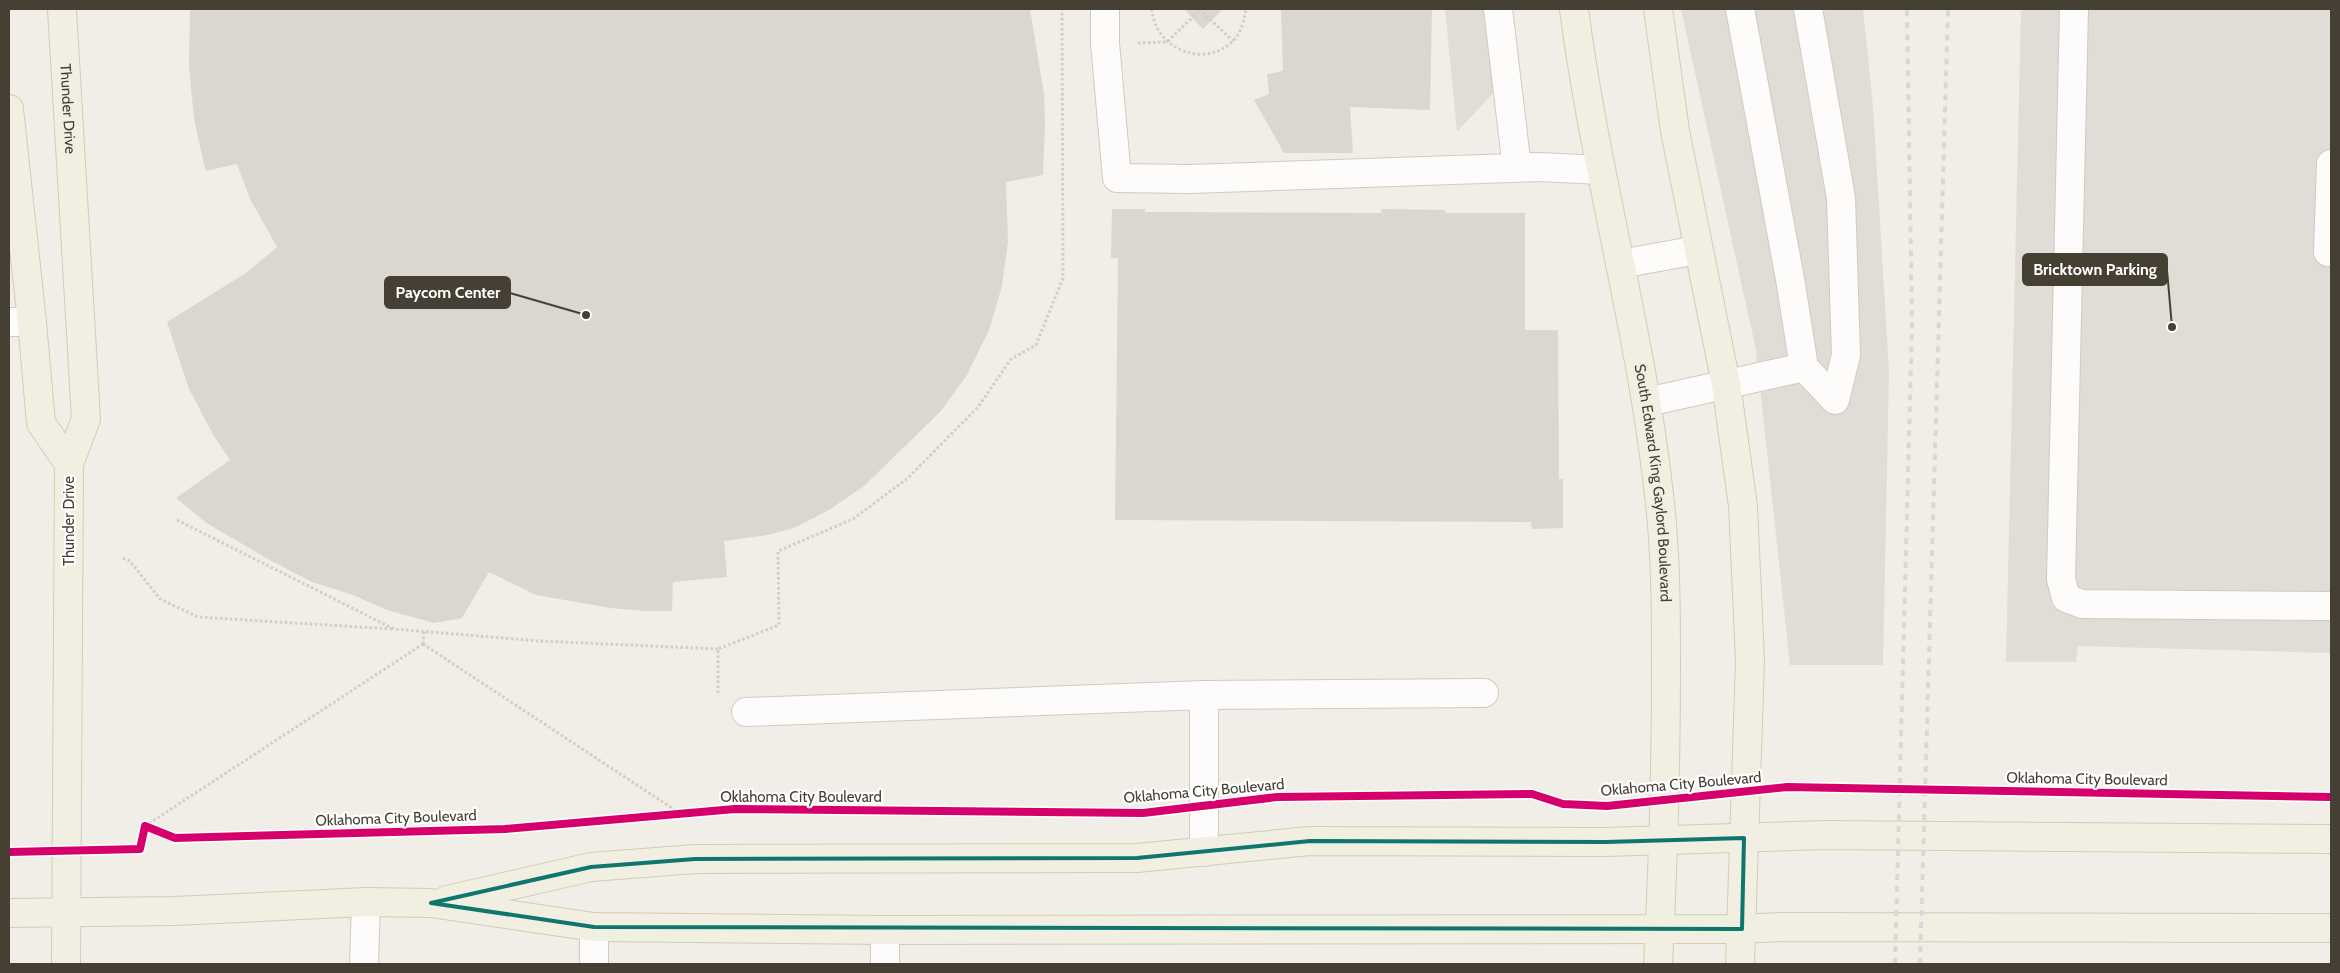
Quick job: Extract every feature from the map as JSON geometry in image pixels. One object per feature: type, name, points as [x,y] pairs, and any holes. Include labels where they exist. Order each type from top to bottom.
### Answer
[{"type":"main road","name":"Thunder Drive","points":[[62,9],[86,420],[69,464],[66,964]]},
{"type":"main road","name":"South Edward King Gaylord Boulevard","points":[[1574,9],[1600,170],[1647,402],[1660,496],[1666,590],[1666,776],[1658,964]]},
{"type":"main road","points":[[1658,9],[1675,131],[1726,384],[1743,506],[1750,650],[1740,964]]},
{"type":"main road","name":"Thunder Drive","points":[[9,110],[20,322],[41,423],[69,464]]},
{"type":"main road","points":[[431,903],[591,867],[695,859],[1137,858],[1310,841],[1606,842],[1835,835],[2331,839]]},
{"type":"main road","points":[[9,913],[66,913],[366,902],[431,903],[594,927],[885,930],[1742,929],[1781,927],[2331,928]]},
{"type":"street","points":[[1105,9],[1105,43],[1117,178],[1190,179],[1517,168],[1600,170]]},
{"type":"street","points":[[1498,9],[1517,168]]},
{"type":"street","points":[[1740,9],[1790,280],[1804,367],[1835,400],[1846,355],[1841,198],[1808,9]]},
{"type":"street","points":[[2074,9],[2061,559],[2062,592],[2066,598],[2082,604],[2331,606]]},
{"type":"street","points":[[2331,164],[2328,252],[2331,252]]},
{"type":"street","points":[[1620,264],[1698,250]]},
{"type":"street","points":[[1647,402],[1804,367]]},
{"type":"street","points":[[746,712],[1204,694],[1484,693]]},
{"type":"street","points":[[1204,694],[1204,852]]},
{"type":"street","points":[[364,964],[366,902]]},
{"type":"street","points":[[594,927],[594,964]]},
{"type":"street","points":[[885,930],[885,964]]},
{"type":"path","points":[[124,558],[130,561],[160,599],[198,617],[424,631],[539,641],[718,649],[779,625],[778,551],[853,519],[908,478],[978,407],[1011,359],[1036,344],[1063,278],[1062,9]]},
{"type":"path","points":[[1152,9],[1155,24],[1168,42],[1184,52],[1198,55],[1215,52],[1233,41],[1243,26],[1246,9]]},
{"type":"path","points":[[1105,43],[1168,42],[1200,9],[1233,41]]},
{"type":"path","points":[[177,520],[394,629]]},
{"type":"path","points":[[424,631],[424,644]]},
{"type":"path","points":[[424,644],[681,814]]},
{"type":"path","points":[[147,829],[424,644]]},
{"type":"path","points":[[718,649],[718,695]]},
{"type":"path","points":[[671,815],[690,813]]},
{"type":"highlighted area","points":[[1744,838],[1742,929],[594,927],[431,903],[591,867],[695,859],[1137,858],[1310,841],[1606,842]]},
{"type":"shaded area","points":[[1445,9],[1484,9],[1494,92],[1457,132]]},
{"type":"shaded area","points":[[1681,9],[1863,9],[1873,106],[1889,371],[1883,665],[1790,665],[1756,350]]},
{"type":"shaded area","points":[[2021,9],[2331,9],[2331,653],[2078,646],[2076,662],[2006,662]]},
{"type":"building","points":[[190,9],[1030,9],[1044,94],[1043,175],[1006,182],[1008,242],[1002,286],[989,330],[967,375],[941,411],[864,486],[829,510],[794,528],[767,535],[724,541],[727,577],[673,582],[672,611],[610,608],[536,595],[489,572],[462,618],[434,623],[387,610],[353,595],[312,582],[208,524],[176,498],[230,460],[214,436],[189,389],[167,322],[246,273],[277,247],[250,199],[237,164],[206,171],[194,119],[189,66]]},
{"type":"building","points":[[1184,9],[1219,9],[1221,11],[1203,29]]},
{"type":"building","points":[[1281,9],[1432,9],[1430,110],[1350,107],[1353,153],[1284,153],[1254,100],[1269,94],[1267,74],[1283,71]]},
{"type":"building","points":[[1112,209],[1145,209],[1145,212],[1381,213],[1381,209],[1445,210],[1446,213],[1525,213],[1525,330],[1558,330],[1559,479],[1563,479],[1563,528],[1532,529],[1531,522],[1115,520],[1118,258],[1111,258]]},
{"type":"railway","points":[[1895,964],[1912,325],[1907,9]]},
{"type":"railway","points":[[1920,964],[1948,9]]},
{"type":"cycle path","name":"Oklahoma City Boulevard","points":[[9,852],[140,849],[145,826],[175,838],[505,829],[735,809],[1143,813],[1277,797],[1532,794],[1563,804],[1607,806],[1787,787],[2331,797]]},
{"type":"place","name":"Paycom Center","points":[[586,315]]},
{"type":"place","name":"Bricktown Parking","points":[[2172,327]]}]
